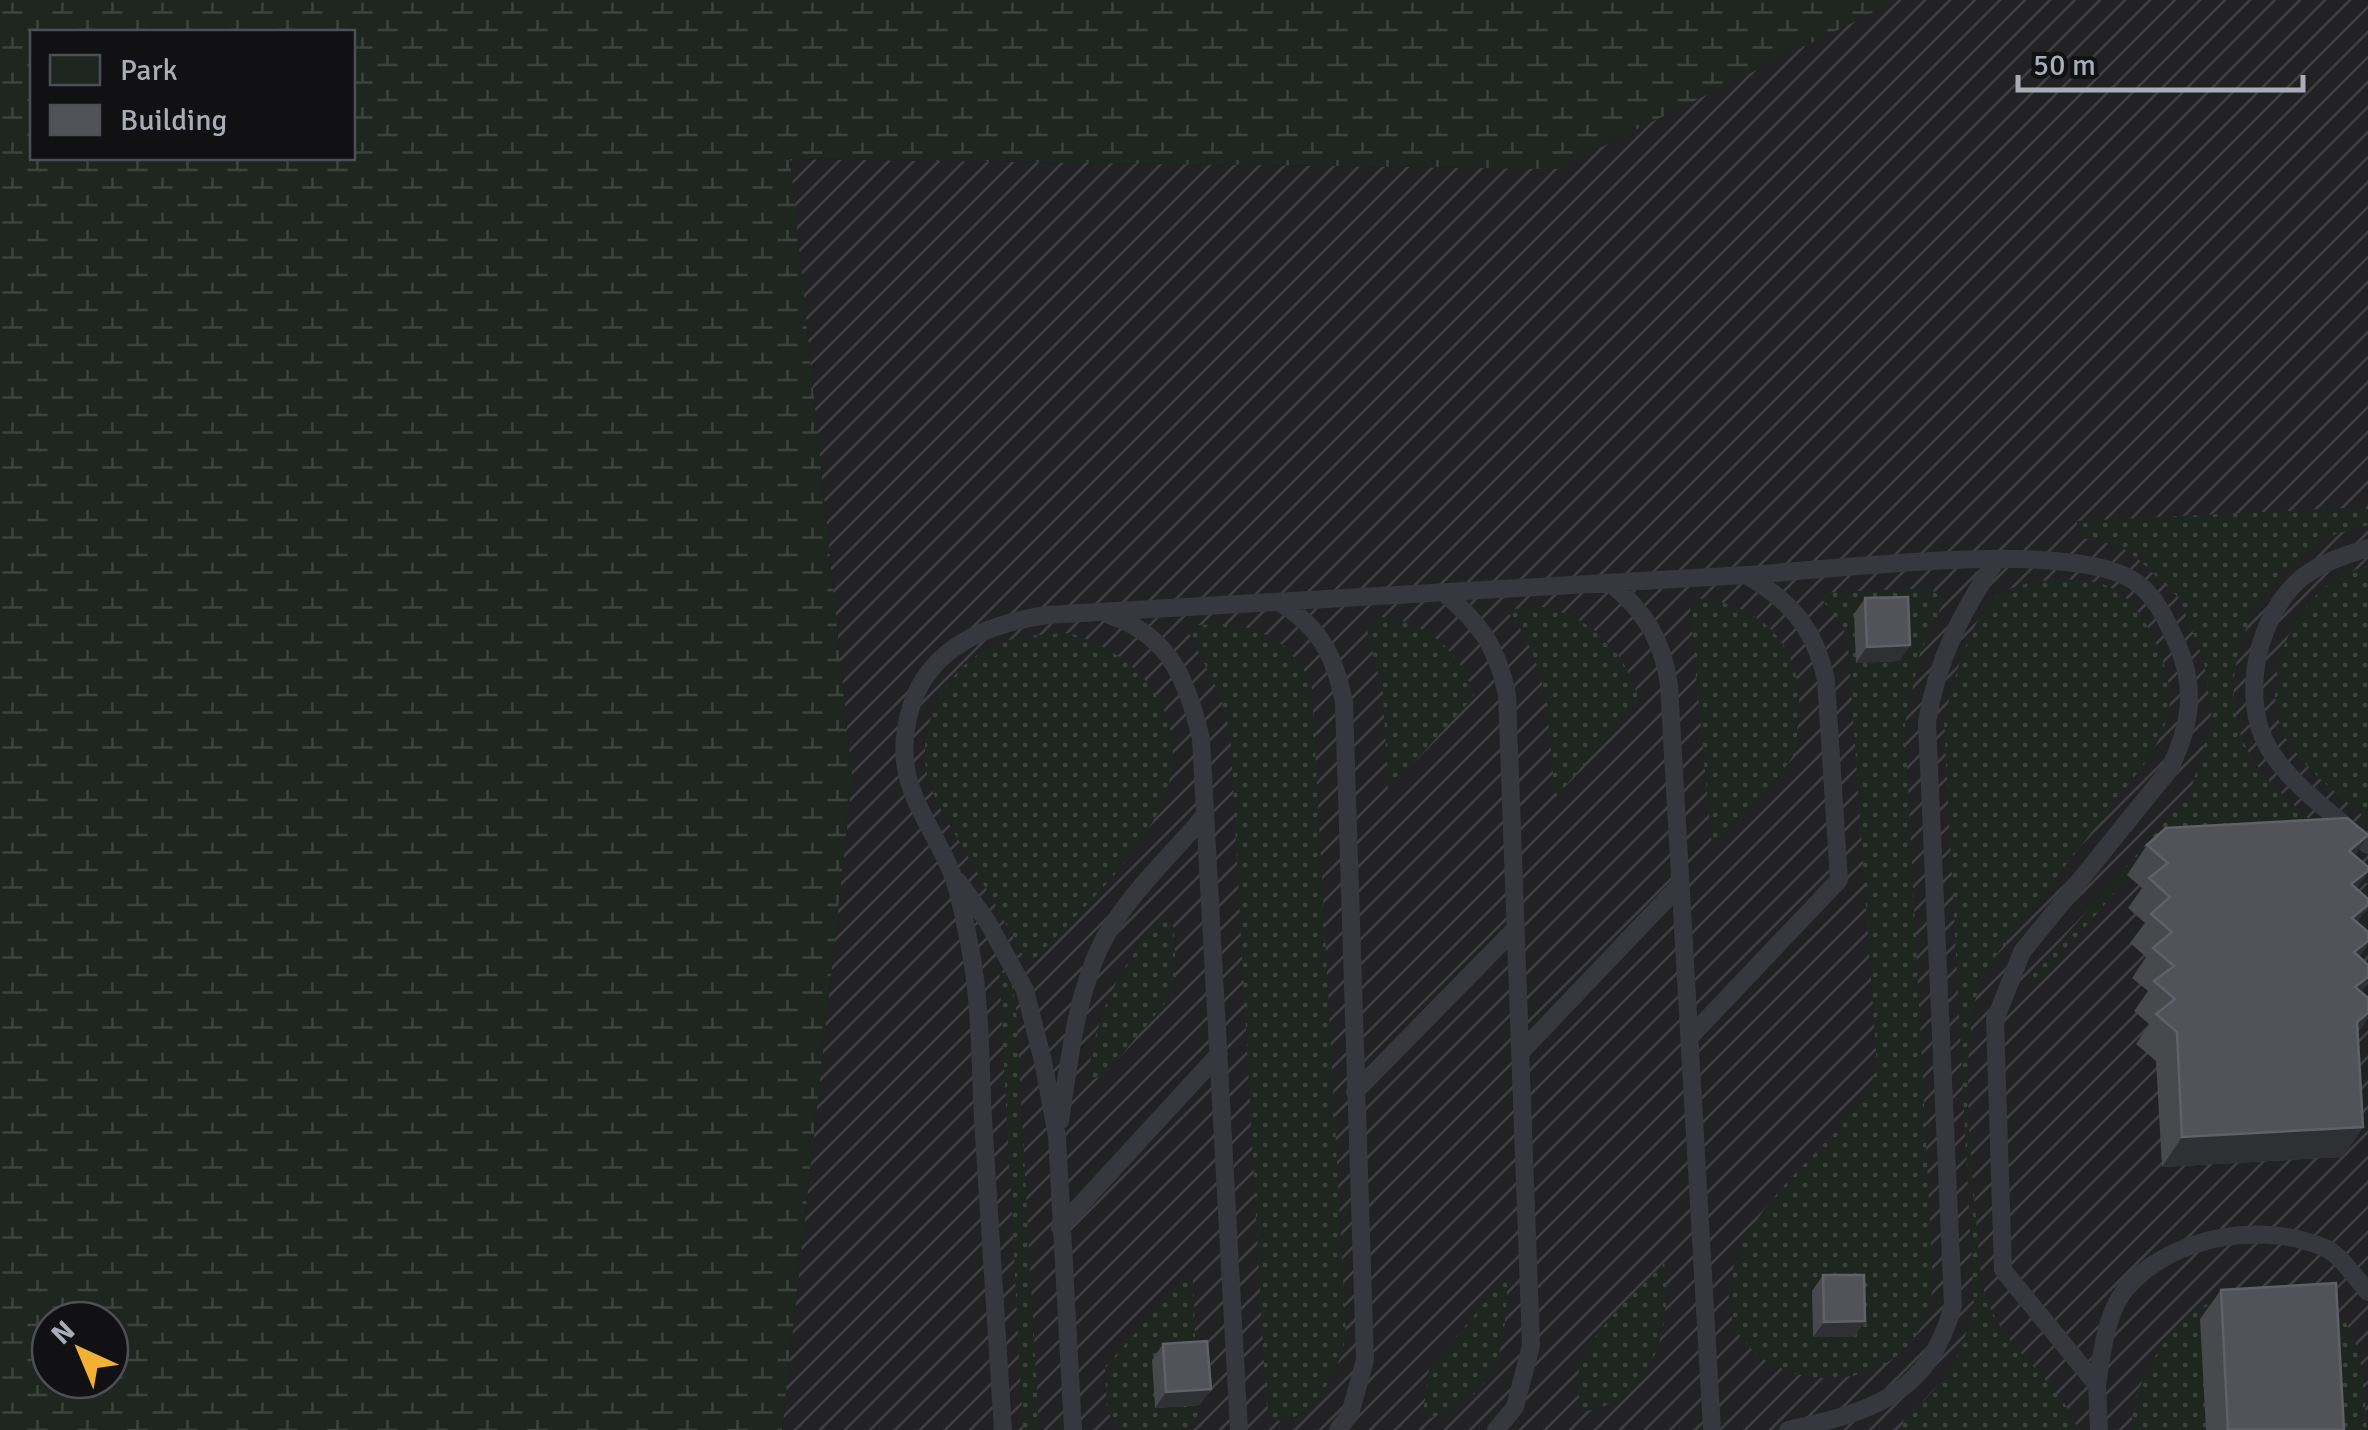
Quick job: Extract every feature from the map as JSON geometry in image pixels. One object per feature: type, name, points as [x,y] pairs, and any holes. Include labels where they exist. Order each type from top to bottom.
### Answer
[{"type":"lane","points":[[2368,548],[2334,559],[2302,578],[2274,615],[2258,653],[2254,691],[2259,727],[2270,750],[2368,845]]},
{"type":"lane","points":[[1788,1430],[1862,1414],[1890,1398],[1911,1382],[1938,1346],[1953,1305],[1927,722],[1940,660],[1952,630],[1996,560]]},
{"type":"lane","points":[[1073,1430],[1057,1136],[1025,990],[988,921],[951,872],[919,815],[907,777],[906,740],[912,706],[941,658],[983,630],[1012,620],[1996,560],[2071,560],[2103,566],[2134,580],[2154,601],[2170,627],[2190,682],[2184,740],[2169,770],[2022,952],[1996,1020],[2003,1270],[2097,1385]]},
{"type":"lane","points":[[1690,1038],[1839,880],[1826,680],[1820,653],[1792,605],[1746,575]]},
{"type":"lane","points":[[1610,583],[1647,620],[1666,661],[1712,1430]]},
{"type":"lane","points":[[1444,592],[1475,619],[1492,641],[1507,694],[1530,1346],[1515,1407],[1496,1430]]},
{"type":"lane","points":[[1278,602],[1315,628],[1329,650],[1344,703],[1365,1360],[1350,1414],[1338,1430]]},
{"type":"lane","points":[[1099,612],[1148,633],[1170,655],[1186,683],[1201,739],[1239,1430]]},
{"type":"lane","points":[[1057,1136],[1075,1028],[1100,946],[1204,816]]},
{"type":"lane","points":[[951,872],[975,987],[1003,1430]]},
{"type":"lane","points":[[1520,1053],[1680,885]]},
{"type":"lane","points":[[1355,1092],[1514,930]]},
{"type":"lane","points":[[1060,1228],[1218,1054]]},
{"type":"lane","points":[[2100,1430],[2097,1385],[2105,1333],[2128,1286],[2172,1252],[2226,1236],[2281,1236],[2329,1249],[2368,1292]]},
{"type":"shaded area","points":[[1898,0],[2368,0],[2368,1430],[782,1430],[852,778],[790,159],[1556,169]]},
{"type":"green space","points":[[0,0],[1898,0],[1557,169],[790,159],[852,778],[782,1430],[0,1430]]},
{"type":"green space","points":[[2366,507],[2368,525],[2331,536],[2304,552],[2261,599],[2246,628],[2237,659],[2234,691],[2237,722],[2258,767],[2368,870],[2368,884],[2348,865],[2146,857],[2033,987],[2031,975],[2189,795],[2212,721],[2204,661],[2180,599],[2119,546],[2078,537],[2077,521]]},
{"type":"green space","points":[[2368,566],[2368,820],[2298,756],[2279,721],[2275,694],[2287,638],[2302,613],[2321,591],[2343,575]]},
{"type":"green space","points":[[2065,579],[2111,588],[2137,610],[2164,666],[2169,710],[2149,758],[1986,968],[1970,1035],[1968,1076],[1981,1280],[2000,1326],[2057,1393],[2078,1430],[1902,1430],[1907,1415],[1935,1389],[1950,1368],[1974,1307],[1944,721],[1964,650],[1992,601],[2018,586]]},
{"type":"green space","points":[[1930,588],[1944,601],[1920,653],[1905,724],[1933,1284],[1919,1330],[1890,1361],[1853,1376],[1812,1377],[1774,1365],[1744,1341],[1730,1307],[1735,1262],[1746,1238],[1776,1195],[1867,1096],[1877,1067],[1848,644],[1842,625],[1817,593]]},
{"type":"green space","points":[[1696,598],[1721,602],[1762,621],[1788,654],[1799,697],[1797,739],[1789,763],[1712,847],[1690,609]]},
{"type":"green space","points":[[1537,606],[1573,617],[1602,637],[1624,665],[1639,700],[1555,798],[1549,723],[1540,675],[1532,652],[1506,610]]},
{"type":"green space","points":[[1380,617],[1412,624],[1440,642],[1461,666],[1474,696],[1388,792],[1383,693],[1367,630],[1370,621]]},
{"type":"green space","points":[[1229,624],[1257,631],[1281,644],[1299,662],[1312,688],[1346,1334],[1339,1361],[1326,1386],[1308,1407],[1284,1422],[1273,1419],[1266,1403],[1230,731],[1219,693],[1188,631],[1197,625]]},
{"type":"green space","points":[[1070,633],[1124,660],[1154,692],[1172,743],[1170,780],[1157,815],[1136,848],[1029,966],[934,796],[925,757],[926,736],[940,696],[967,663],[983,651],[1019,638]]},
{"type":"green space","points":[[1169,920],[1174,928],[1176,983],[1171,996],[1104,1076],[1093,1079],[1088,1073],[1092,1050],[1112,992],[1131,957],[1158,921]]},
{"type":"green space","points":[[999,968],[1012,987],[1016,1007],[1039,1430],[1023,1430]]},
{"type":"green space","points":[[1664,1263],[1666,1309],[1655,1355],[1629,1391],[1610,1404],[1586,1411],[1578,1392],[1579,1372],[1587,1351],[1617,1311]]},
{"type":"green space","points":[[1186,1276],[1193,1281],[1196,1357],[1155,1407],[1200,1405],[1197,1418],[1183,1430],[1119,1430],[1107,1411],[1105,1367]]},
{"type":"green space","points":[[1503,1281],[1507,1284],[1504,1329],[1494,1367],[1470,1398],[1428,1419],[1423,1414],[1429,1369]]},
{"type":"green space","points":[[2230,1295],[2305,1299],[2332,1308],[2344,1321],[2359,1355],[2367,1430],[2132,1430],[2143,1379],[2163,1345],[2187,1317]]},
{"type":"building","points":[[1908,597],[1910,645],[1867,647],[1865,598]]},
{"type":"building","points":[[2347,818],[2368,835],[2349,851],[2368,867],[2351,884],[2368,899],[2368,905],[2352,918],[2368,932],[2368,941],[2354,952],[2368,965],[2368,977],[2355,987],[2368,998],[2368,1013],[2357,1022],[2363,1127],[2182,1137],[2177,1032],[2156,1014],[2175,999],[2154,981],[2174,966],[2153,948],[2172,932],[2151,914],[2170,897],[2149,878],[2168,863],[2147,845],[2166,828]]},
{"type":"building","points":[[1823,1275],[1864,1275],[1865,1321],[1824,1322]]},
{"type":"building","points":[[2336,1283],[2344,1430],[2228,1430],[2221,1290]]},
{"type":"building","points":[[1207,1341],[1211,1389],[1166,1392],[1163,1344]]}]
